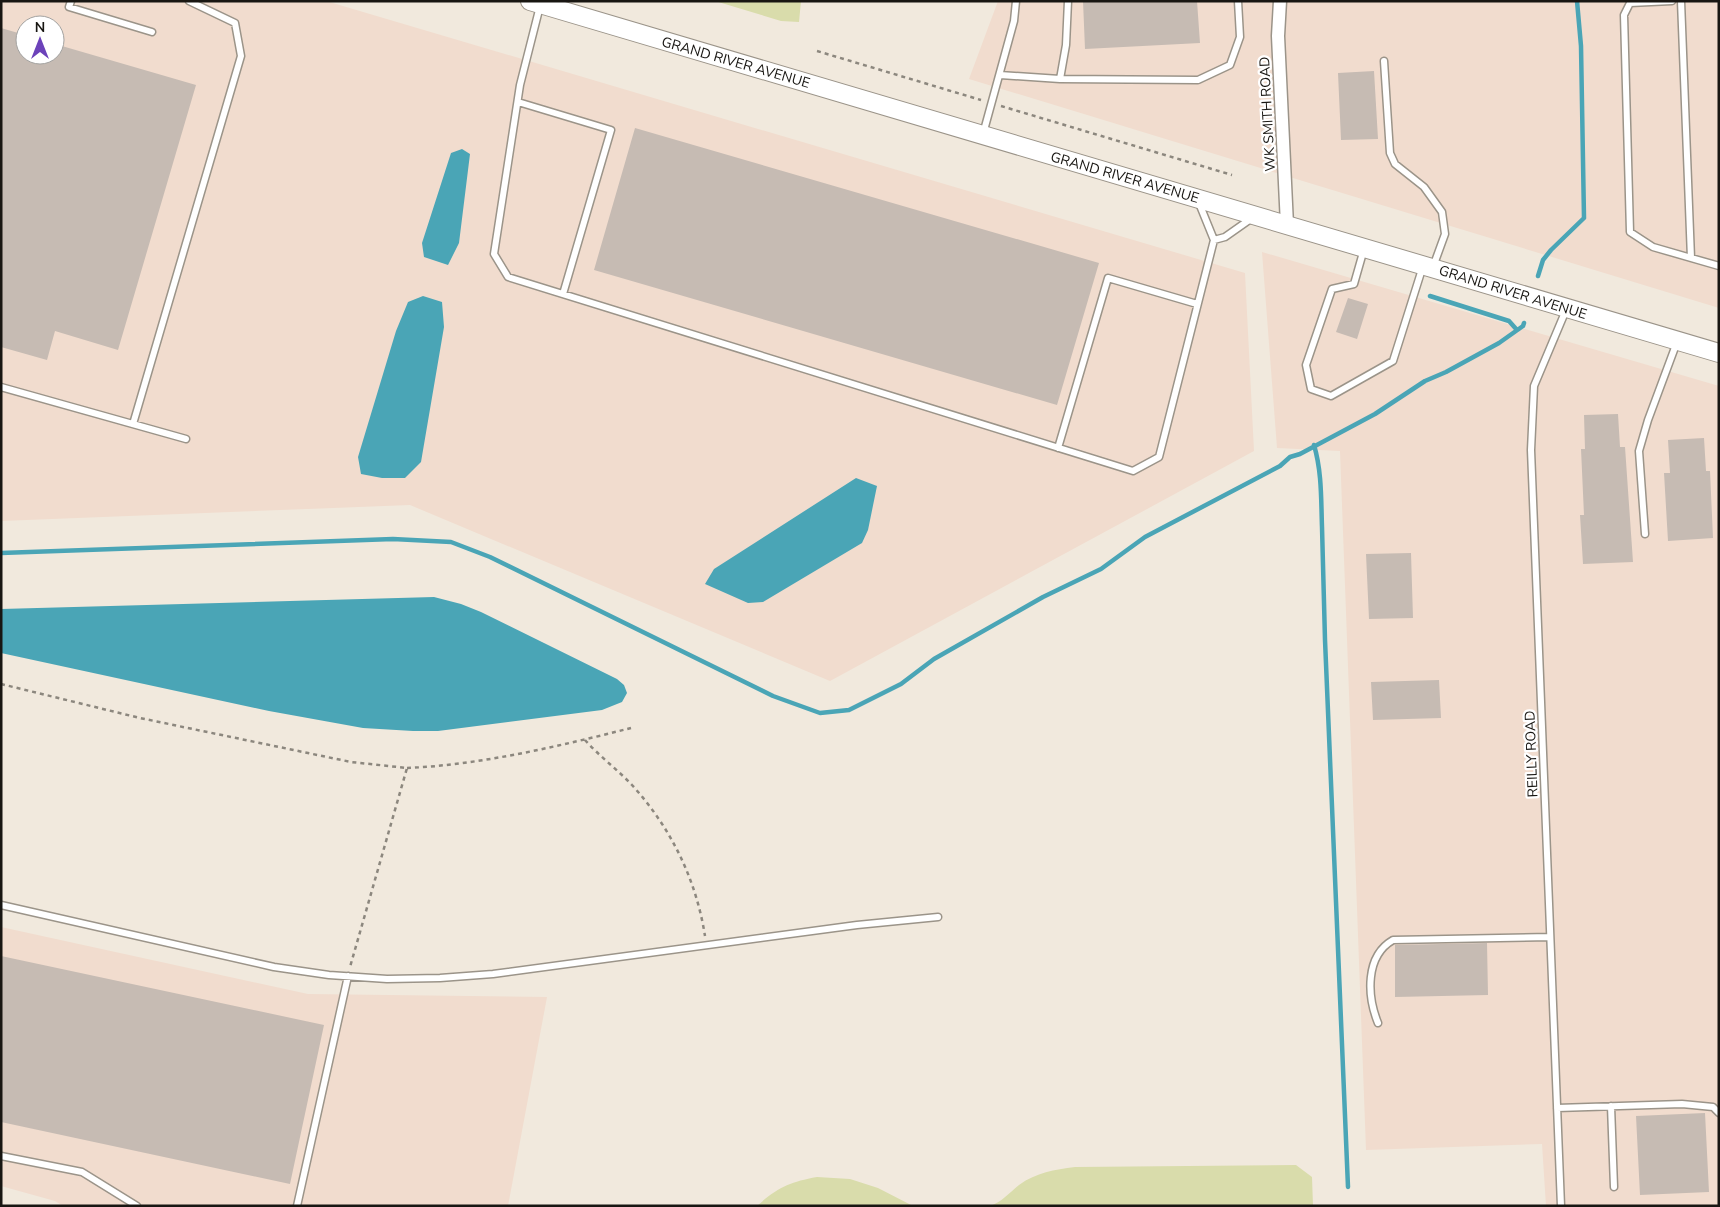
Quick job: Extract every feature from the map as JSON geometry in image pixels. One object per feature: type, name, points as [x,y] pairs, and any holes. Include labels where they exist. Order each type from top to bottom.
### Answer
[{"type":"main road","name":"GRAND RIVER AVENUE","points":[[535,3],[1257,215],[1567,309],[1719,352]]},
{"type":"street","name":"WK SMITH ROAD","points":[[1280,1],[1278,36],[1287,225]]},
{"type":"lane","points":[[71,1],[69,7],[152,32]]},
{"type":"lane","points":[[133,424],[241,56],[234,23],[189,1]]},
{"type":"lane","points":[[983,135],[1014,22],[1016,1]]},
{"type":"lane","points":[[1060,79],[1066,45],[1068,1]]},
{"type":"lane","points":[[1000,75],[1060,79],[1198,80],[1230,65],[1240,37],[1238,1]]},
{"type":"lane","points":[[1672,1],[1630,3],[1624,15],[1630,232],[1653,247],[1719,266]]},
{"type":"lane","points":[[1681,1],[1691,258]]},
{"type":"lane","points":[[535,3],[494,254],[508,277],[1133,471],[1158,457],[1214,240],[1204,212],[1196,198]]},
{"type":"lane","points":[[1364,248],[1354,284],[1332,289],[1306,365],[1311,389],[1331,396],[1393,361],[1428,267],[1445,234],[1442,212],[1424,188],[1395,164],[1390,153],[1384,61]]},
{"type":"lane","points":[[518,102],[611,130],[563,294]]},
{"type":"lane","points":[[1214,240],[1225,237],[1257,215]]},
{"type":"lane","points":[[1058,448],[1108,278],[1198,304]]},
{"type":"lane","name":"REILLY ROAD","points":[[1561,1206],[1532,417],[1534,386],[1567,309]]},
{"type":"lane","points":[[1646,534],[1639,451],[1648,420],[1677,341]]},
{"type":"lane","points":[[1,387],[186,439]]},
{"type":"lane","points":[[1,905],[274,967],[387,979],[458,977],[938,916]]},
{"type":"lane","points":[[1378,1023],[1372,1008],[1370,988],[1373,968],[1376,957],[1384,946],[1393,940],[1550,937]]},
{"type":"lane","points":[[297,1206],[348,976]]},
{"type":"lane","points":[[1557,1108],[1682,1104],[1713,1107],[1719,1112]]},
{"type":"lane","points":[[1611,1106],[1614,1187]]},
{"type":"lane","points":[[1,1156],[82,1172],[137,1206]]},
{"type":"path","points":[[818,51],[1232,175]]},
{"type":"path","points":[[1,684],[140,718],[342,761],[381,767],[407,768],[456,764],[584,740],[631,728]]},
{"type":"path","points":[[584,740],[633,786],[671,838],[696,893],[706,945]]},
{"type":"path","points":[[348,976],[407,768]]},
{"type":"shaded area","points":[[1,1],[326,1],[1245,273],[1254,451],[830,681],[410,505],[1,521]]},
{"type":"shaded area","points":[[998,1],[1719,1],[1719,308],[969,79]]},
{"type":"shaded area","points":[[1262,252],[1719,386],[1719,1206],[1546,1206],[1542,1144],[1366,1150],[1340,451],[1277,448]]},
{"type":"shaded area","points":[[1,927],[308,994],[547,997],[508,1206],[63,1206],[55,1201],[1,1186]]},
{"type":"green space","points":[[715,1],[801,1],[799,22],[781,21]]},
{"type":"green space","points":[[1296,1165],[1312,1177],[1313,1206],[990,1206],[1002,1200],[1019,1185],[1032,1177],[1075,1167]]},
{"type":"green space","points":[[817,1177],[850,1179],[878,1188],[913,1206],[757,1206],[771,1194],[785,1186]]},
{"type":"water","points":[[462,149],[470,154],[459,243],[448,265],[424,257],[422,243],[451,153]]},
{"type":"water","points":[[423,296],[442,302],[444,327],[421,462],[405,478],[382,478],[361,474],[358,457],[396,331],[408,302]]},
{"type":"water","points":[[856,478],[877,486],[868,530],[862,543],[763,602],[748,603],[705,584],[714,569]]},
{"type":"water","points":[[434,597],[461,604],[481,612],[617,679],[624,685],[627,693],[622,702],[602,710],[438,731],[363,728],[269,711],[1,653],[1,609]]},
{"type":"building","points":[[1083,1],[1197,1],[1200,43],[1085,49]]},
{"type":"building","points":[[1,28],[15,32],[15,65],[65,65],[65,47],[196,85],[118,350],[55,331],[47,360],[1,347]]},
{"type":"building","points":[[1374,71],[1378,139],[1341,140],[1338,73]]},
{"type":"building","points":[[635,128],[1099,263],[1057,405],[594,270]]},
{"type":"building","points":[[1348,298],[1368,304],[1357,339],[1336,332]]},
{"type":"building","points":[[1618,414],[1620,447],[1625,447],[1633,562],[1583,564],[1580,515],[1584,515],[1581,449],[1585,449],[1584,415]]},
{"type":"building","points":[[1704,438],[1706,471],[1710,471],[1713,538],[1668,541],[1664,473],[1670,473],[1668,440]]},
{"type":"building","points":[[1411,553],[1413,618],[1369,619],[1366,554]]},
{"type":"building","points":[[1439,680],[1441,718],[1373,720],[1371,682]]},
{"type":"building","points":[[1487,943],[1488,995],[1395,997],[1395,945]]},
{"type":"building","points":[[1,956],[324,1025],[290,1184],[1,1122]]},
{"type":"building","points":[[1705,1113],[1709,1192],[1640,1195],[1636,1116]]},
{"type":"waterway","points":[[1538,276],[1543,260],[1584,218],[1581,46],[1577,1]]},
{"type":"waterway","points":[[1430,296],[1509,321],[1517,330]]},
{"type":"waterway","points":[[1,553],[393,539],[451,542],[490,557],[773,696],[820,713],[849,710],[901,684],[934,659],[1043,597],[1101,569],[1145,537],[1280,466],[1290,457],[1300,454],[1375,414],[1425,381],[1446,372],[1499,343],[1523,326],[1524,323]]},
{"type":"waterway","points":[[1314,445],[1320,476],[1321,496],[1325,640],[1348,1187]]}]
